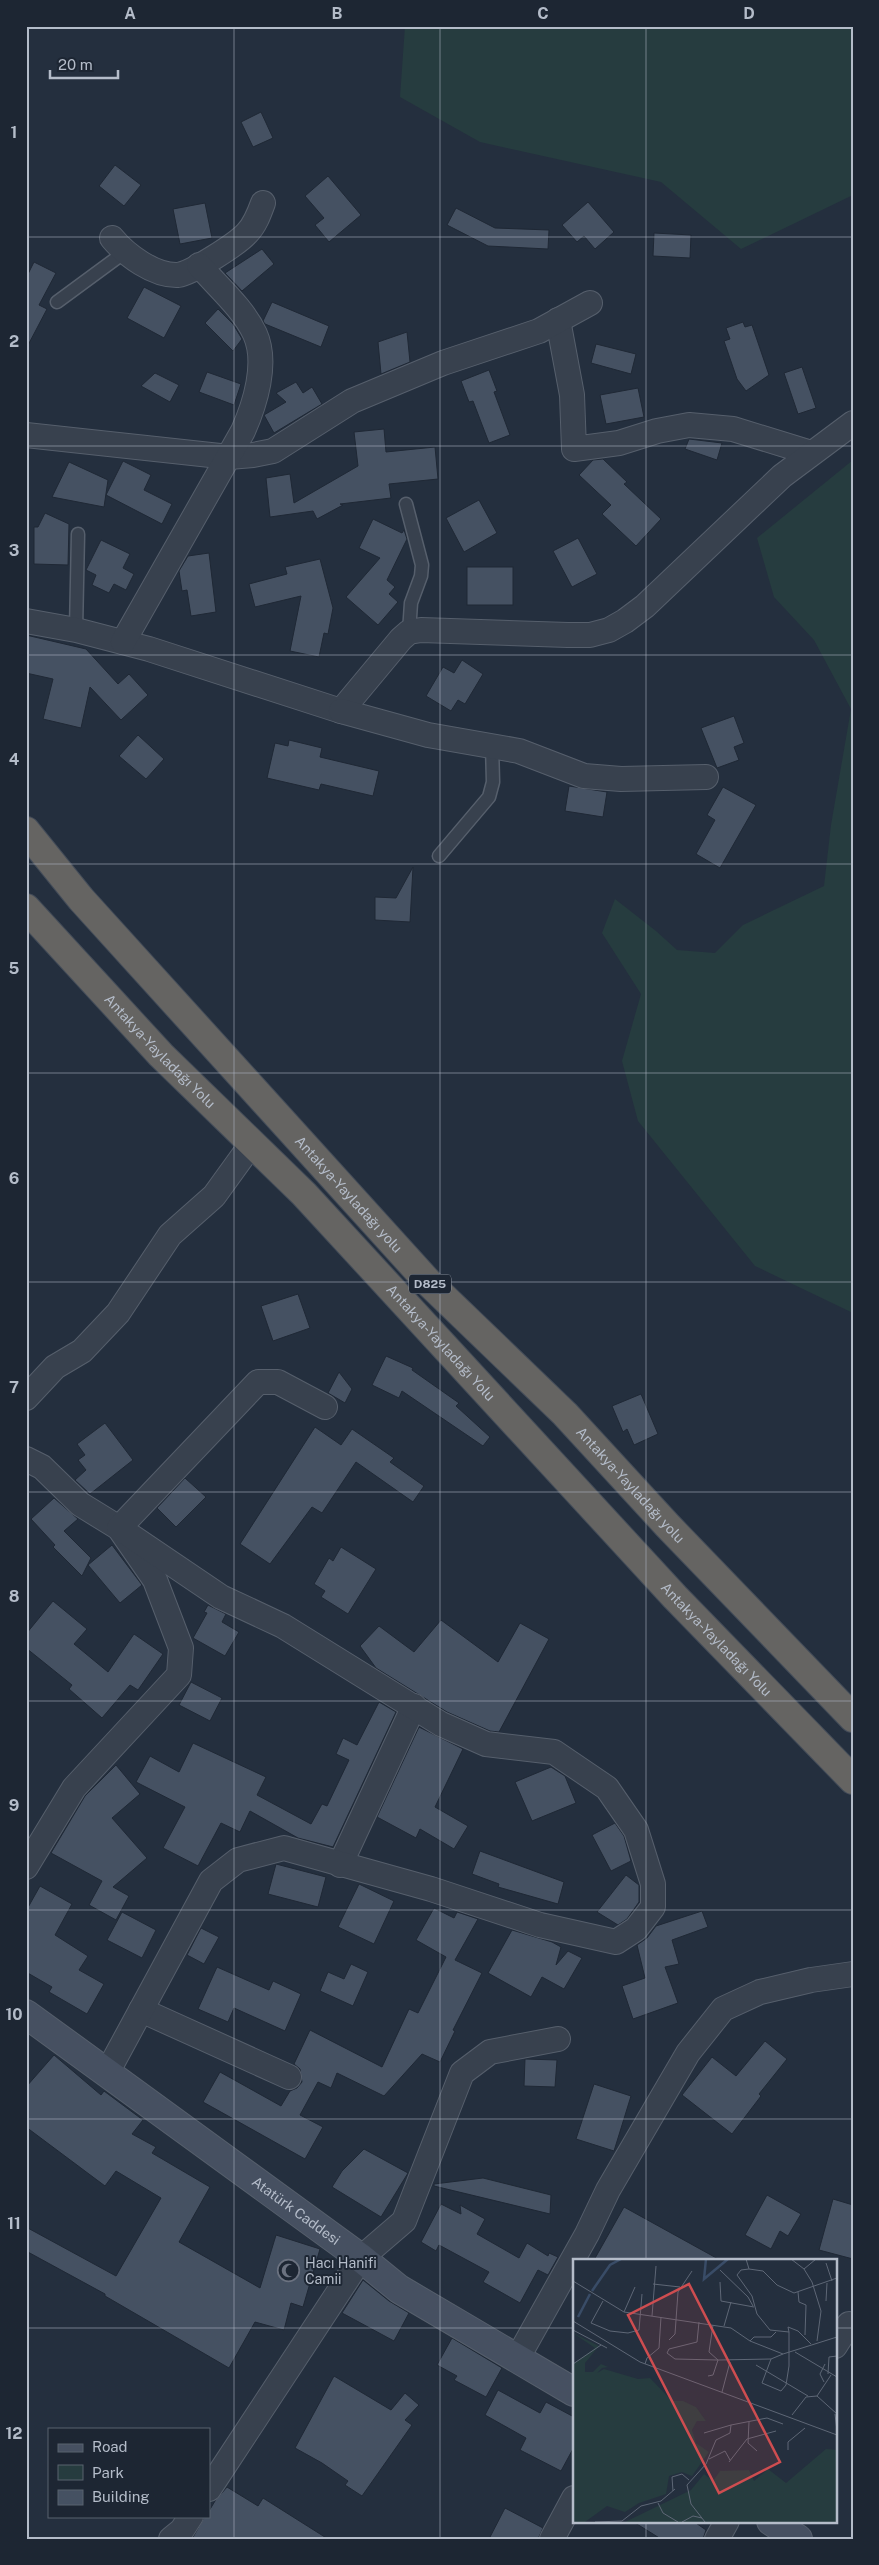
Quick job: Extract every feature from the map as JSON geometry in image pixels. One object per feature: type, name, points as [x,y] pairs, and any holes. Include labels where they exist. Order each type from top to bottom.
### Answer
[{"type":"highway","name":"Antakya-Yayladağı yolu","points":[[26,831],[118,941],[430,1283],[565,1414],[667,1525],[853,1718]]},
{"type":"highway","name":"Antakya-Yayladağı Yolu","points":[[26,908],[161,1055],[304,1194],[676,1597],[853,1780]]},
{"type":"main road","name":"Atatürk Caddesi","points":[[26,2014],[108,2071],[361,2258],[399,2289],[573,2391]]},
{"type":"main road","points":[[773,2522],[798,2539]]},
{"type":"street","points":[[119,245],[146,265],[171,274],[182,274],[245,235],[256,221],[263,203]]},
{"type":"street","points":[[123,642],[229,457],[243,431],[254,402],[260,352],[252,328],[199,265]]},
{"type":"street","points":[[26,435],[229,457],[253,456],[273,451],[352,401],[443,363],[527,336],[590,303]]},
{"type":"street","points":[[558,320],[572,395],[574,448],[619,443],[657,430],[689,425],[733,429],[811,453]]},
{"type":"street","points":[[341,710],[409,632],[421,630],[568,635],[609,630],[645,606],[782,476],[853,423]]},
{"type":"street","points":[[26,621],[76,630],[123,642],[428,735],[492,745],[530,754],[584,776],[622,778],[706,776]]},
{"type":"street","points":[[26,1398],[55,1367],[82,1351],[118,1313],[170,1235],[214,1196],[252,1142]]},
{"type":"street","points":[[119,1528],[258,1382],[278,1382],[325,1407]]},
{"type":"street","points":[[26,1459],[42,1467],[80,1504],[221,1597],[283,1626],[441,1724],[486,1744],[554,1752],[607,1788],[636,1830],[653,1884],[652,1907],[636,1929],[616,1942],[540,1924],[431,1889],[284,1848],[238,1860],[211,1881],[108,2071]]},
{"type":"street","points":[[26,1867],[74,1788],[179,1675],[181,1648],[155,1580],[119,1528]]},
{"type":"street","points":[[340,1865],[414,1706]]},
{"type":"street","points":[[517,2359],[587,2234],[611,2184],[688,2052],[723,2008],[760,1992],[811,1980],[853,1974]]},
{"type":"street","points":[[141,2010],[289,2077]]},
{"type":"street","points":[[210,2487],[361,2258],[404,2221],[462,2073],[490,2052],[558,2039]]},
{"type":"street","points":[[836,2344],[849,2324],[853,2326]]},
{"type":"street","points":[[552,2539],[573,2500]]},
{"type":"street","points":[[171,2539],[182,2530],[190,2518]]},
{"type":"street","points":[[717,2539],[726,2522]]},
{"type":"lane","points":[[57,302],[119,245]]},
{"type":"lane","points":[[406,504],[422,565],[421,576],[411,603],[409,632]]},
{"type":"lane","points":[[76,630],[78,534]]},
{"type":"lane","points":[[440,856],[489,797],[493,782],[492,745]]},
{"type":"green space","points":[[405,26],[853,26],[853,195],[741,249],[661,182],[480,142],[400,97]]},
{"type":"green space","points":[[853,460],[853,1313],[755,1266],[638,1121],[622,1061],[641,994],[602,933],[615,899],[677,950],[715,953],[743,925],[824,886],[831,825],[851,709],[814,640],[774,597],[757,538]]},
{"type":"building","points":[[261,112],[273,138],[253,147],[241,122]]},
{"type":"building","points":[[115,165],[141,185],[124,206],[99,186]]},
{"type":"building","points":[[328,176],[361,215],[329,242],[315,225],[324,218],[305,196]]},
{"type":"building","points":[[588,202],[614,232],[595,249],[584,236],[577,242],[562,225]]},
{"type":"building","points":[[205,203],[212,238],[180,244],[173,209]]},
{"type":"building","points":[[456,208],[495,228],[549,230],[548,249],[488,246],[447,225]]},
{"type":"building","points":[[654,233],[691,235],[690,258],[653,256]]},
{"type":"building","points":[[262,249],[274,264],[242,291],[225,273]]},
{"type":"building","points":[[34,262],[56,273],[39,305],[47,309],[26,349],[26,278]]},
{"type":"building","points":[[144,287],[181,306],[164,338],[127,318]]},
{"type":"building","points":[[272,302],[329,326],[321,347],[265,324],[263,321]]},
{"type":"building","points":[[218,309],[233,324],[242,339],[233,351],[205,323]]},
{"type":"building","points":[[743,322],[745,327],[752,325],[769,375],[746,391],[737,379],[724,341],[730,339],[726,328]]},
{"type":"building","points":[[407,332],[410,362],[381,374],[378,342]]},
{"type":"building","points":[[596,344],[636,354],[631,374],[591,363]]},
{"type":"building","points":[[802,367],[816,408],[798,414],[784,373]]},
{"type":"building","points":[[489,370],[497,391],[494,392],[510,435],[489,443],[473,401],[469,402],[461,381]]},
{"type":"building","points":[[207,372],[241,384],[234,405],[199,392]]},
{"type":"building","points":[[155,373],[179,385],[170,402],[141,386]]},
{"type":"building","points":[[296,382],[303,393],[312,387],[322,404],[274,433],[264,415],[286,402],[276,393]]},
{"type":"building","points":[[638,388],[644,417],[606,424],[600,395]]},
{"type":"building","points":[[384,429],[386,452],[435,447],[438,479],[389,484],[391,498],[340,504],[343,505],[317,519],[313,511],[270,517],[266,478],[290,474],[294,503],[358,466],[354,432]]},
{"type":"building","points":[[689,439],[722,443],[717,460],[685,449]]},
{"type":"building","points":[[603,459],[627,482],[624,484],[661,519],[636,546],[602,514],[611,505],[579,475],[593,460]]},
{"type":"building","points":[[123,461],[151,475],[144,490],[172,504],[162,524],[106,495]]},
{"type":"building","points":[[69,462],[108,480],[104,507],[52,497]]},
{"type":"building","points":[[479,500],[497,533],[464,552],[446,518]]},
{"type":"building","points":[[45,513],[69,524],[68,565],[34,564],[34,527],[38,527]]},
{"type":"building","points":[[373,519],[402,533],[404,530],[407,539],[387,580],[395,587],[389,594],[398,602],[378,625],[346,597],[380,558],[359,548]]},
{"type":"building","points":[[578,538],[597,574],[572,587],[553,551]]},
{"type":"building","points":[[101,540],[130,554],[123,568],[134,574],[126,590],[114,584],[109,593],[92,585],[96,575],[86,570]]},
{"type":"building","points":[[209,553],[216,612],[191,616],[187,590],[182,591],[179,571],[188,556]]},
{"type":"building","points":[[320,559],[333,608],[328,634],[324,633],[319,657],[290,651],[301,596],[255,607],[249,584],[287,574],[285,567]]},
{"type":"building","points":[[467,567],[513,567],[513,605],[467,605]]},
{"type":"building","points":[[26,635],[86,649],[118,684],[129,674],[148,695],[121,720],[90,687],[81,728],[43,719],[53,679],[26,673]]},
{"type":"building","points":[[462,660],[483,674],[465,704],[458,700],[451,711],[426,696],[443,667],[454,673]]},
{"type":"building","points":[[734,716],[744,743],[734,747],[739,760],[717,768],[701,728]]},
{"type":"building","points":[[138,735],[164,759],[146,779],[119,756]]},
{"type":"building","points":[[289,740],[322,748],[320,757],[379,771],[373,796],[321,784],[319,790],[267,778],[275,743],[288,746]]},
{"type":"building","points":[[569,786],[607,792],[603,817],[565,811]]},
{"type":"building","points":[[723,787],[756,805],[720,868],[696,854],[715,820],[707,815]]},
{"type":"building","points":[[413,867],[410,922],[375,920],[375,897],[396,898]]},
{"type":"building","points":[[298,1294],[310,1328],[273,1341],[261,1306]]},
{"type":"building","points":[[386,1356],[413,1368],[412,1370],[459,1403],[456,1406],[490,1437],[483,1446],[402,1391],[399,1398],[372,1385]]},
{"type":"building","points":[[339,1372],[352,1389],[345,1403],[328,1393]]},
{"type":"building","points":[[641,1394],[658,1434],[634,1445],[627,1429],[623,1432],[612,1406]]},
{"type":"building","points":[[105,1423],[133,1460],[90,1494],[75,1480],[86,1470],[78,1460],[85,1455],[77,1444]]},
{"type":"building","points":[[315,1427],[341,1445],[352,1429],[394,1458],[390,1462],[424,1486],[413,1502],[356,1462],[322,1513],[312,1507],[270,1564],[240,1544]]},
{"type":"building","points":[[185,1478],[206,1497],[176,1527],[157,1508]]},
{"type":"building","points":[[54,1498],[78,1519],[64,1531],[91,1558],[82,1576],[53,1547],[55,1545],[31,1519]]},
{"type":"building","points":[[112,1545],[142,1585],[120,1603],[88,1565]]},
{"type":"building","points":[[341,1547],[376,1569],[348,1614],[321,1597],[325,1591],[314,1584],[329,1558],[333,1561]]},
{"type":"building","points":[[53,1601],[87,1629],[74,1644],[108,1672],[134,1634],[163,1654],[138,1690],[130,1685],[102,1718],[69,1689],[72,1685],[26,1648],[26,1634]]},
{"type":"building","points":[[208,1605],[226,1614],[222,1622],[239,1632],[225,1656],[193,1638],[207,1613],[204,1612]]},
{"type":"building","points":[[441,1620],[498,1662],[520,1623],[549,1639],[499,1732],[490,1731],[447,1712],[376,1668],[360,1646],[379,1626],[414,1652]]},
{"type":"building","points":[[191,1682],[222,1698],[210,1721],[179,1705]]},
{"type":"building","points":[[379,1702],[396,1712],[333,1847],[298,1838],[250,1811],[240,1832],[221,1823],[198,1866],[163,1848],[185,1807],[136,1782],[150,1756],[179,1772],[193,1743],[266,1777],[257,1795],[311,1824],[322,1804],[327,1806],[349,1760],[336,1754],[343,1738],[357,1745]]},
{"type":"building","points":[[419,1727],[463,1749],[435,1807],[468,1826],[454,1849],[420,1829],[416,1838],[377,1817]]},
{"type":"building","points":[[116,1765],[140,1794],[112,1818],[147,1858],[113,1887],[129,1896],[116,1920],[89,1905],[102,1881],[51,1853],[85,1796]]},
{"type":"building","points":[[551,1767],[565,1776],[576,1803],[532,1821],[515,1782]]},
{"type":"building","points":[[615,1823],[624,1836],[631,1861],[611,1871],[592,1835]]},
{"type":"building","points":[[480,1851],[564,1882],[558,1904],[498,1887],[499,1884],[472,1874]]},
{"type":"building","points":[[276,1864],[326,1877],[318,1907],[268,1894]]},
{"type":"building","points":[[626,1875],[639,1885],[639,1902],[627,1919],[618,1925],[597,1912]]},
{"type":"building","points":[[359,1884],[394,1901],[374,1944],[338,1927]]},
{"type":"building","points":[[40,1886],[72,1904],[55,1935],[88,1956],[79,1970],[104,1984],[87,2014],[49,1992],[52,1987],[26,1972],[26,1911]]},
{"type":"building","points":[[434,1908],[454,1918],[457,1912],[478,1919],[455,1960],[482,1973],[453,2030],[455,2031],[440,2062],[422,2054],[384,2096],[337,2073],[331,2088],[318,2082],[300,2115],[323,2127],[305,2159],[203,2102],[220,2072],[281,2106],[290,2091],[297,2088],[302,2082],[300,2069],[294,2064],[310,2030],[382,2067],[409,2009],[418,2013],[446,1957],[416,1940]]},
{"type":"building","points":[[702,1911],[708,1927],[672,1940],[679,1964],[665,1967],[678,2003],[633,2019],[622,1986],[645,1978],[637,1945],[647,1938],[656,1926]]},
{"type":"building","points":[[122,1912],[156,1930],[142,1958],[107,1940]]},
{"type":"building","points":[[201,1928],[219,1937],[204,1964],[187,1955]]},
{"type":"building","points":[[512,1930],[552,1942],[561,1947],[556,1965],[568,1951],[582,1958],[564,1989],[542,1977],[531,1997],[488,1973]]},
{"type":"building","points":[[351,1964],[368,1972],[353,2006],[320,1991],[328,1972],[344,1979]]},
{"type":"building","points":[[217,1967],[269,1990],[273,1981],[301,1994],[285,2031],[234,2008],[228,2022],[198,2009]]},
{"type":"building","points":[[765,2041],[787,2059],[759,2094],[761,2096],[732,2134],[682,2095],[712,2057],[736,2076]]},
{"type":"building","points":[[54,2055],[101,2095],[104,2091],[143,2120],[132,2134],[156,2147],[152,2153],[210,2187],[179,2242],[260,2288],[276,2235],[320,2249],[303,2307],[291,2303],[284,2330],[255,2322],[229,2368],[105,2296],[105,2294],[26,2251],[26,2227],[116,2276],[161,2198],[116,2171],[105,2186],[26,2127],[26,2087]]},
{"type":"building","points":[[525,2059],[557,2060],[555,2087],[524,2086]]},
{"type":"building","points":[[594,2084],[631,2096],[614,2151],[576,2139]]},
{"type":"building","points":[[364,2149],[408,2173],[381,2217],[332,2187],[342,2171]]},
{"type":"building","points":[[483,2178],[551,2195],[550,2214],[434,2186],[434,2184]]},
{"type":"building","points":[[767,2195],[801,2214],[788,2236],[780,2231],[771,2249],[745,2235]]},
{"type":"building","points":[[833,2199],[853,2205],[853,2259],[819,2250]]},
{"type":"building","points":[[441,2204],[461,2214],[460,2205],[485,2219],[477,2234],[519,2258],[527,2243],[548,2256],[549,2253],[558,2257],[548,2275],[538,2270],[520,2303],[483,2282],[489,2272],[439,2245],[436,2251],[421,2242]]},
{"type":"building","points":[[624,2207],[718,2259],[595,2259]]},
{"type":"building","points":[[363,2280],[389,2301],[409,2313],[394,2341],[342,2313]]},
{"type":"building","points":[[452,2338],[502,2368],[486,2397],[454,2380],[457,2376],[437,2365]]},
{"type":"building","points":[[334,2376],[391,2410],[405,2393],[419,2405],[405,2420],[412,2425],[362,2496],[345,2485],[348,2481],[322,2463],[295,2448]]},
{"type":"building","points":[[498,2390],[540,2413],[546,2402],[573,2416],[573,2449],[561,2471],[520,2450],[526,2438],[485,2415]]},
{"type":"building","points":[[227,2487],[258,2506],[263,2498],[328,2539],[192,2539],[204,2518],[210,2518],[210,2509]]},
{"type":"building","points":[[505,2508],[543,2528],[538,2539],[489,2539]]},
{"type":"building","points":[[634,2522],[694,2522],[706,2530],[703,2539],[661,2539]]},
{"type":"place","name":"Hacı Hanifi Camii","points":[[289,2271]]}]
